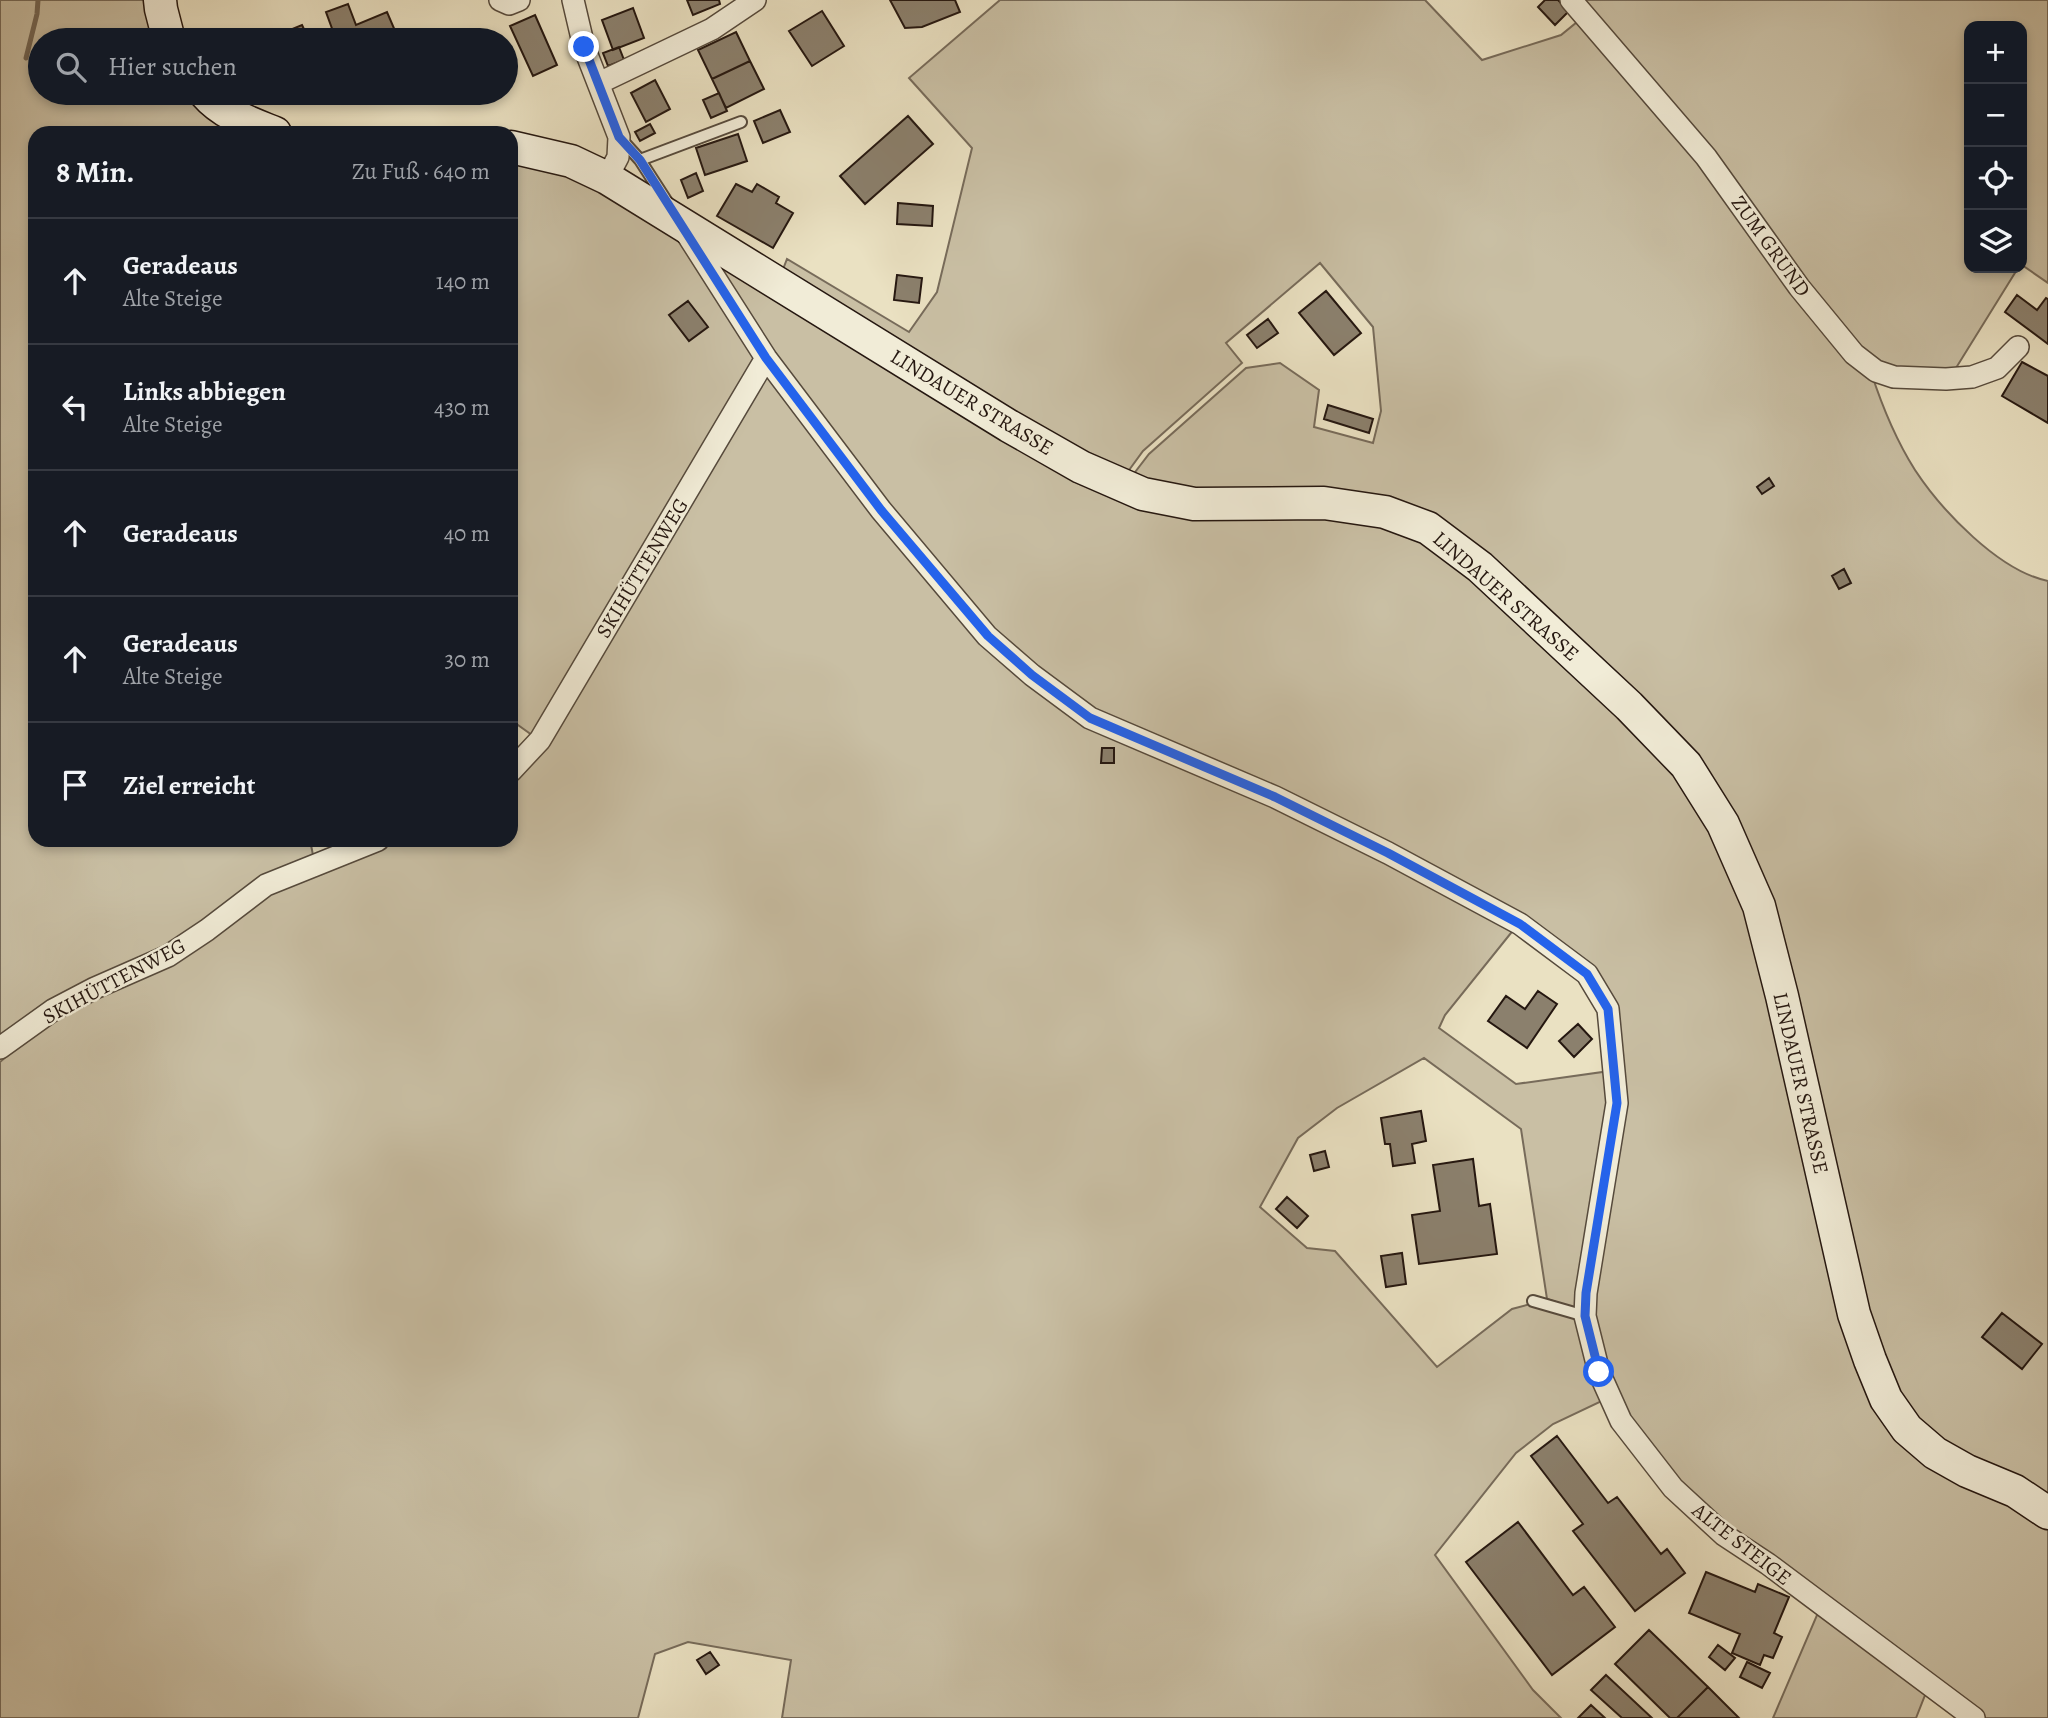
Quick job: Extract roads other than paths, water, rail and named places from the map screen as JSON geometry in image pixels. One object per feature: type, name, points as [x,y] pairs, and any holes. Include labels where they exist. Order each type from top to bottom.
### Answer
[{"type":"main road","points":[[160,0],[166,28]]},
{"type":"main road","points":[[218,105],[257,126]]},
{"type":"main road","name":"LINDAUER STRASSE","points":[[518,149],[571,161],[607,177],[1009,426],[1082,467],[1143,494],[1194,504],[1324,503],[1385,512],[1427,528],[1479,567],[1629,706],[1686,765],[1723,824],[1759,906],[1843,1268],[1858,1326],[1886,1399],[1907,1429],[1936,1453],[1966,1471],[2015,1491],[2048,1513]]},
{"type":"street","points":[[500,0],[509,4],[519,0]]},
{"type":"street","points":[[572,0],[584,47],[619,137],[618,157],[607,177]]},
{"type":"street","points":[[599,83],[712,29],[755,0]]},
{"type":"street","name":"ZUM GRUND","points":[[1571,0],[1706,157],[1799,287],[1845,344],[1875,371],[1894,377],[1972,377],[1997,368],[2018,347]]},
{"type":"street","name":"ALTE STEIGE","points":[[680,223],[766,358],[890,521],[988,636],[1032,675],[1090,718],[1275,797],[1496,911],[1520,924],[1587,974],[1608,1009],[1617,1103],[1596,1223],[1585,1316],[1599,1372],[1621,1421],[1673,1488],[1724,1535],[1768,1564],[1974,1718]]},
{"type":"street","name":"SKIHÜTTENWEG","points":[[518,764],[540,740],[766,358]]},
{"type":"street","name":"SKIHÜTTENWEG","points":[[0,1048],[54,1010],[95,988],[168,956],[266,885],[361,847]]},
{"type":"lane","points":[[640,160],[741,122]]},
{"type":"lane","points":[[619,137],[640,160],[680,223]]},
{"type":"lane","points":[[1534,1301],[1585,1316]]},
{"type":"waterway","points":[[34,28],[38,0]]},
{"type":"waterway","points":[[26,58],[28,50]]}]
